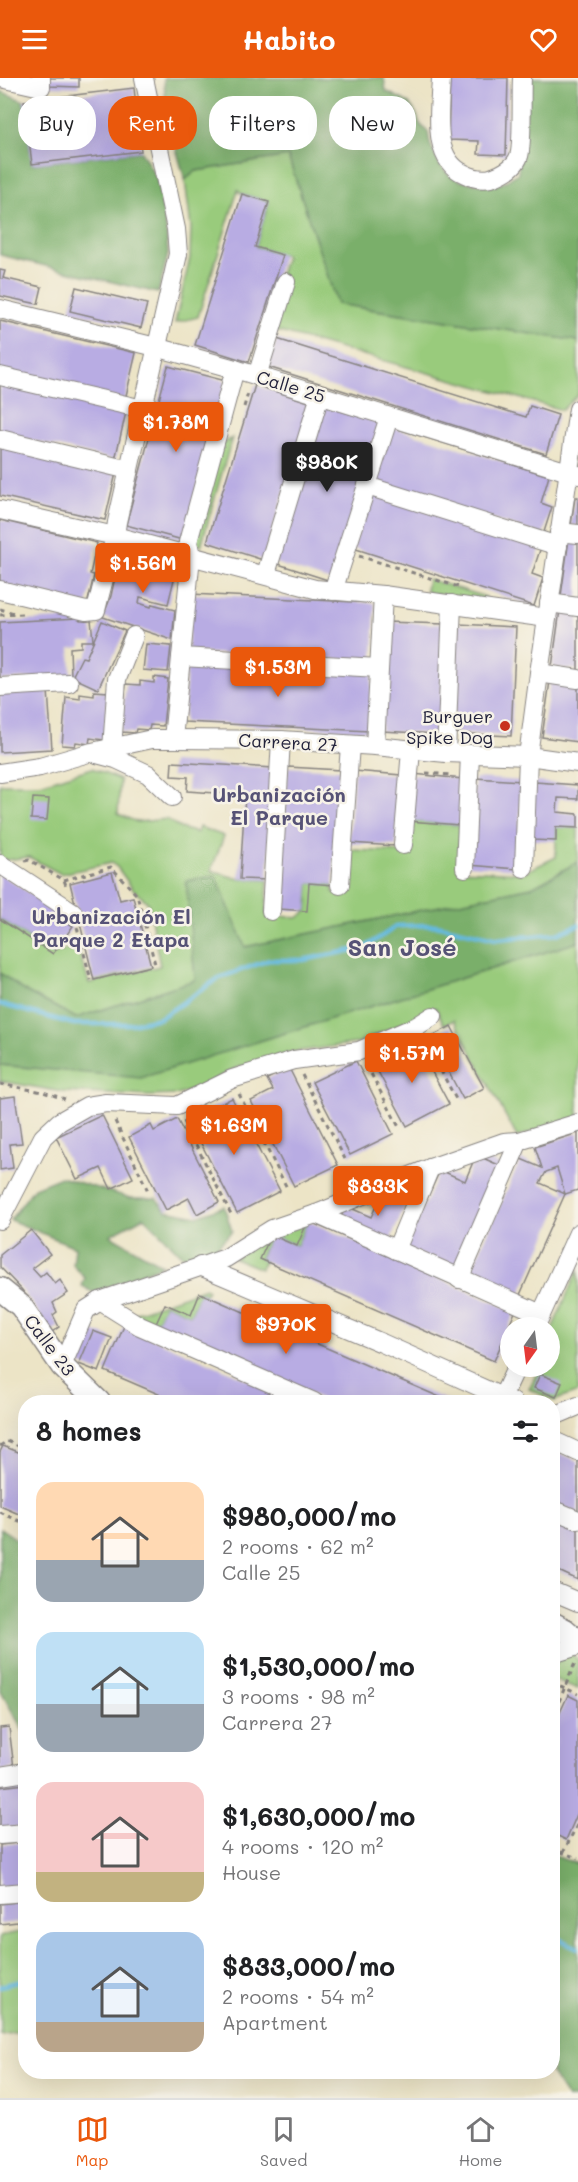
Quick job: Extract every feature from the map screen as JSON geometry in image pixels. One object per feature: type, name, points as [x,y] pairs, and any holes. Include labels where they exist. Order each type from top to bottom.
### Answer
[{"type":"main road","name":"Calle 23","points":[[0,1289],[21,1306],[62,1366],[92,1395]]},
{"type":"main road","points":[[560,1627],[578,1641]]},
{"type":"street","points":[[1,78],[41,83]]},
{"type":"street","points":[[0,590],[86,611],[96,610],[115,536],[178,254],[176,229],[144,78]]},
{"type":"street","points":[[441,78],[442,149],[449,162],[459,172],[472,178],[486,179],[500,175],[512,167],[520,155],[522,78]]},
{"type":"street","points":[[257,376],[286,282]]},
{"type":"street","name":"Calle 25","points":[[0,309],[235,369],[573,474]]},
{"type":"street","points":[[172,739],[190,556],[188,542],[235,369]]},
{"type":"street","points":[[0,376],[143,409]]},
{"type":"street","points":[[266,574],[320,395]]},
{"type":"street","points":[[524,868],[528,756],[558,539],[573,474],[578,409]]},
{"type":"street","points":[[333,591],[389,417]]},
{"type":"street","points":[[0,440],[129,470]]},
{"type":"street","points":[[367,486],[558,539],[578,534]]},
{"type":"street","points":[[0,510],[115,536],[266,574],[315,589],[452,604],[548,610],[578,607]]},
{"type":"street","points":[[375,746],[383,595]]},
{"type":"street","points":[[446,753],[452,604]]},
{"type":"street","points":[[112,749],[117,679],[134,636]]},
{"type":"street","points":[[181,657],[379,668]]},
{"type":"street","points":[[539,673],[578,679]]},
{"type":"street","points":[[0,687],[69,683]]},
{"type":"street","name":"Carrera 27","points":[[0,773],[40,767],[92,752],[152,739],[281,740],[446,753],[528,756],[578,763]]},
{"type":"street","points":[[271,911],[281,740]]},
{"type":"street","points":[[340,885],[350,745]]},
{"type":"street","points":[[403,845],[411,750]]},
{"type":"street","points":[[92,752],[116,759],[147,774],[172,797]]},
{"type":"street","points":[[465,868],[470,754]]},
{"type":"street","points":[[0,864],[73,912]]},
{"type":"street","points":[[0,1220],[43,1137],[59,1122],[87,1106],[106,1103],[177,1106],[232,1079],[294,1060],[359,1051],[417,1026],[433,1016]]},
{"type":"street","points":[[62,1366],[87,1310],[100,1301],[226,1258],[272,1229],[316,1214],[430,1168],[504,1142],[519,1141],[578,1123]]},
{"type":"street","points":[[459,1279],[519,1141]]},
{"type":"street","points":[[396,1250],[430,1168]]},
{"type":"street","points":[[316,1214],[459,1279],[530,1317]]},
{"type":"street","points":[[540,1317],[578,1233]]},
{"type":"street","points":[[200,1266],[382,1343],[492,1395]]},
{"type":"street","points":[[100,1301],[140,1326],[298,1395]]},
{"type":"street","points":[[507,1395],[513,1377]]},
{"type":"street","points":[[560,1414],[578,1406]]},
{"type":"street","points":[[560,1444],[578,1452]]},
{"type":"street","points":[[560,1512],[578,1520]]},
{"type":"street","points":[[560,1594],[578,1602]]},
{"type":"street","points":[[560,1652],[578,1646]]},
{"type":"street","points":[[0,1776],[18,1773]]},
{"type":"street","points":[[0,1835],[18,1834]]},
{"type":"street","points":[[0,1894],[18,1893]]},
{"type":"path","points":[[346,552],[468,590]]},
{"type":"path","points":[[0,609],[15,614]]},
{"type":"path","points":[[409,772],[469,776]]},
{"type":"path","points":[[64,880],[111,867],[137,895],[155,964]]},
{"type":"path","points":[[55,874],[64,880],[91,980]]},
{"type":"path","points":[[417,1026],[457,1101]]},
{"type":"path","points":[[359,1051],[400,1129]]},
{"type":"path","points":[[294,1060],[345,1159]]},
{"type":"path","points":[[232,1079],[287,1188]]},
{"type":"path","points":[[0,1084],[43,1092],[87,1106]]},
{"type":"path","points":[[106,1103],[149,1193]]},
{"type":"path","points":[[177,1106],[231,1214]]},
{"type":"path","points":[[0,1446],[7,1441],[18,1446]]},
{"type":"path","points":[[0,1512],[18,1520]]},
{"type":"path","points":[[560,1701],[578,1656]]},
{"type":"path","points":[[560,1685],[578,1694]]},
{"type":"path","points":[[563,1853],[578,1823]]},
{"type":"path","points":[[560,1852],[578,1858]]},
{"type":"green space","points":[[164,78],[384,78],[386,91],[396,96],[329,96],[329,150],[416,150],[416,113],[420,124],[428,132],[430,144],[439,164],[449,175],[461,181],[488,186],[503,183],[518,173],[530,78],[578,78],[578,341],[337,304],[288,156],[196,171],[185,180],[176,150],[197,150],[197,96],[165,96]]},
{"type":"green space","points":[[0,91],[18,98],[18,150],[30,150],[32,164],[141,151],[157,179],[166,228],[168,254],[158,293],[0,255]]},
{"type":"green space","points":[[288,156],[337,304],[578,341],[578,394],[562,410],[276,331],[279,278],[286,256],[255,247],[269,202],[242,194],[238,190],[198,317],[175,323],[190,258],[191,227],[185,180],[196,171]]},
{"type":"green space","points":[[232,438],[201,546],[193,540],[219,446]]},
{"type":"green space","points":[[428,579],[486,597],[485,601],[430,593],[426,590]]},
{"type":"green space","points":[[92,768],[120,780],[118,814],[137,822],[167,819],[180,828],[197,833],[199,827],[224,836],[211,871],[240,879],[268,880],[266,914],[297,918],[307,911],[309,883],[333,885],[333,892],[346,893],[351,850],[406,852],[409,821],[459,825],[460,870],[523,873],[556,857],[556,827],[578,828],[578,862],[532,887],[244,947],[216,876],[186,881],[196,980],[76,1018],[25,991],[0,973],[0,919],[53,954],[77,946],[89,983],[160,966],[148,903],[111,863],[61,874],[29,857],[6,860],[0,857],[0,784],[40,784]]},
{"type":"green space","points":[[578,862],[578,942],[141,1078],[0,1065],[0,973],[25,991],[76,1018],[195,980],[186,881],[216,876],[245,947],[532,887]]},
{"type":"green space","points":[[578,942],[578,1118],[517,1137],[454,1020],[444,1025],[436,1008],[358,1043],[293,1052],[236,1068],[199,1088],[177,1095],[63,1092],[0,1081],[0,1065],[141,1077]]},
{"type":"green space","points":[[61,1177],[131,1198],[156,1198],[166,1210],[197,1216],[224,1206],[232,1231],[216,1248],[184,1258],[144,1217],[110,1235],[162,1265],[94,1293],[82,1286],[85,1278],[73,1265],[75,1247],[10,1220],[34,1188]]},
{"type":"green space","points":[[308,1221],[297,1246],[271,1235]]},
{"type":"green space","points":[[270,1236],[260,1258],[264,1261],[261,1269],[234,1258]]},
{"type":"green space","points":[[578,1269],[578,1392],[560,1399],[560,1395],[542,1395],[529,1389],[535,1377],[560,1377],[560,1317],[557,1317]]},
{"type":"green space","points":[[205,1288],[208,1290],[205,1295],[200,1293],[191,1315],[165,1304],[155,1326],[128,1316]]},
{"type":"green space","points":[[0,1528],[18,1540],[18,1722],[0,1690]]},
{"type":"green space","points":[[560,1644],[578,1660],[578,1689],[560,1681]]},
{"type":"green space","points":[[560,1858],[578,1864],[578,2098],[567,2098],[555,2079],[560,2079]]},
{"type":"green space","points":[[18,1932],[18,2032],[0,2035],[0,1936]]},
{"type":"building","points":[[48,78],[79,78],[79,87],[48,86]]},
{"type":"building","points":[[450,78],[508,78],[506,155],[478,154],[479,141],[448,140]]},
{"type":"building","points":[[134,88],[135,96],[108,96],[108,150],[141,151],[32,164],[30,150],[96,150],[96,96],[66,96]]},
{"type":"building","points":[[242,194],[269,202],[255,247],[283,255],[249,362],[195,345]]},
{"type":"building","points":[[0,270],[5,271],[3,278],[42,287],[38,304],[0,296]]},
{"type":"building","points":[[76,287],[147,304],[141,328],[70,311]]},
{"type":"building","points":[[0,321],[136,353],[125,400],[0,371]]},
{"type":"building","points":[[277,339],[526,417],[530,406],[558,415],[546,454],[268,367]]},
{"type":"building","points":[[168,366],[226,381],[183,540],[126,525]]},
{"type":"building","points":[[0,382],[126,412],[115,460],[0,433]]},
{"type":"building","points":[[255,385],[312,403],[263,560],[207,542]]},
{"type":"building","points":[[323,406],[380,423],[331,581],[275,563]]},
{"type":"building","points":[[391,427],[549,476],[541,503],[552,507],[543,535],[374,483]]},
{"type":"building","points":[[0,445],[116,473],[105,520],[0,496]]},
{"type":"building","points":[[371,493],[541,547],[532,574],[543,578],[534,606],[353,548]]},
{"type":"building","points":[[575,497],[578,497],[578,526],[571,525]]},
{"type":"building","points":[[0,520],[97,543],[90,574],[94,575],[87,605],[0,584]]},
{"type":"building","points":[[569,539],[578,541],[578,598],[561,596]]},
{"type":"building","points":[[121,550],[178,563],[168,604],[140,597],[139,603],[175,610],[172,640],[103,617],[111,596]]},
{"type":"building","points":[[190,594],[375,603],[373,661],[188,652]]},
{"type":"building","points":[[560,610],[578,612],[578,670],[552,667]]},
{"type":"building","points":[[79,618],[80,620],[91,619],[93,641],[81,641],[81,647],[70,648],[71,676],[0,680],[0,622]]},
{"type":"building","points":[[102,621],[125,631],[98,689],[72,677],[82,657],[86,658]]},
{"type":"building","points":[[386,622],[444,624],[440,734],[381,731]]},
{"type":"building","points":[[458,624],[516,627],[511,736],[453,733]]},
{"type":"building","points":[[146,644],[171,646],[168,672],[143,670]]},
{"type":"building","points":[[187,664],[372,673],[369,731],[184,722]]},
{"type":"building","points":[[154,677],[168,679],[163,726],[150,725],[149,730],[136,729],[135,733],[121,732],[126,684],[140,685],[140,681],[154,683]]},
{"type":"building","points":[[550,681],[578,684],[578,742],[542,737]]},
{"type":"building","points":[[48,690],[52,749],[0,752],[0,692]]},
{"type":"building","points":[[94,691],[108,692],[104,740],[90,738],[89,744],[76,742],[75,746],[62,745],[66,697],[80,699],[80,694],[94,696]]},
{"type":"building","points":[[172,762],[274,768],[268,880],[240,879],[245,795],[187,791],[188,777],[171,776]]},
{"type":"building","points":[[288,767],[340,770],[333,885],[309,883],[307,911],[279,909]]},
{"type":"building","points":[[354,771],[401,775],[396,846],[349,843]]},
{"type":"building","points":[[413,774],[463,779],[459,825],[409,821]]},
{"type":"building","points":[[475,778],[522,781],[517,869],[469,865]]},
{"type":"building","points":[[535,782],[578,785],[578,799],[558,798],[557,812],[578,814],[578,828],[556,827],[556,841],[532,840]]},
{"type":"building","points":[[33,798],[49,799],[47,820],[31,819]]},
{"type":"building","points":[[112,872],[120,900],[133,897],[151,966],[94,980],[70,883]]},
{"type":"building","points":[[0,874],[61,914],[59,917],[73,926],[53,954],[0,919]]},
{"type":"building","points":[[451,1026],[484,1088],[463,1099],[430,1037]]},
{"type":"building","points":[[416,1042],[449,1104],[407,1126],[374,1064]]},
{"type":"building","points":[[356,1061],[393,1134],[350,1155],[312,1082]]},
{"type":"building","points":[[289,1068],[338,1165],[294,1186],[251,1101],[273,1090],[267,1079]]},
{"type":"building","points":[[15,1096],[22,1143],[10,1144],[13,1168],[0,1170],[0,1098]]},
{"type":"building","points":[[232,1098],[280,1191],[237,1213],[189,1120]]},
{"type":"building","points":[[102,1115],[133,1178],[111,1189],[101,1168],[77,1179],[56,1137]]},
{"type":"building","points":[[177,1119],[219,1202],[197,1214],[189,1198],[166,1210],[129,1137],[151,1125],[154,1131]]},
{"type":"building","points":[[578,1133],[578,1190],[565,1194],[519,1297],[469,1275],[521,1159],[542,1168],[535,1147]],"holes":[[[557,1168],[565,1194],[540,1183],[546,1172]]]},
{"type":"building","points":[[476,1155],[501,1166],[455,1270],[405,1248],[440,1170],[465,1181]]},
{"type":"building","points":[[383,1191],[407,1202],[390,1241],[340,1219],[346,1206],[371,1217]]},
{"type":"building","points":[[308,1221],[515,1312],[513,1317],[500,1317],[500,1347],[494,1361],[260,1259],[271,1235],[297,1246]]},
{"type":"building","points":[[31,1230],[50,1254],[32,1268],[40,1277],[46,1272],[55,1284],[60,1280],[68,1293],[53,1303],[57,1312],[53,1315],[59,1327],[49,1334],[38,1312],[22,1290],[0,1267],[0,1255]]},
{"type":"building","points":[[200,1293],[435,1395],[313,1395],[155,1326],[165,1304],[191,1315]]},
{"type":"building","points":[[124,1326],[283,1395],[161,1395],[105,1371]]},
{"type":"building","points":[[93,1331],[112,1338],[99,1372],[79,1364]]},
{"type":"building","points":[[539,1377],[547,1377],[562,1383],[557,1395],[534,1388]]},
{"type":"building","points":[[3,1446],[18,1452],[18,1514],[0,1506],[0,1452]]},
{"type":"building","points":[[560,1453],[578,1461],[578,1513],[560,1505]]},
{"type":"building","points":[[560,1520],[578,1528],[578,1580],[560,1572]]},
{"type":"building","points":[[568,1695],[578,1700],[578,1812],[566,1840],[560,1837],[560,1712]]},
{"type":"building","points":[[9,1727],[14,1768],[0,1770],[0,1728]]},
{"type":"building","points":[[18,1785],[18,1827],[0,1829],[0,1787]]},
{"type":"building","points":[[18,1843],[18,1886],[0,1887],[0,1845]]},
{"type":"building","points":[[18,1902],[18,1922],[0,1924],[0,1904]]},
{"type":"waterway","points":[[0,1004],[74,1024],[131,1024],[160,1018],[219,978],[269,960],[303,960],[364,948],[397,926],[436,925],[497,939],[557,934],[578,925]]},
{"type":"waterway","points":[[560,1940],[578,1948]]},
{"type":"waterway","points":[[0,1986],[18,1982]]},
{"type":"place","name":"Burguer Spike Dog","points":[[505,726]]},
{"type":"district","name":"Urbanización El Parque","points":[[279,806]]},
{"type":"district","name":"Urbanización El Parque 2 Etapa","points":[[111,928]]},
{"type":"district","name":"San José","points":[[402,946]]}]
